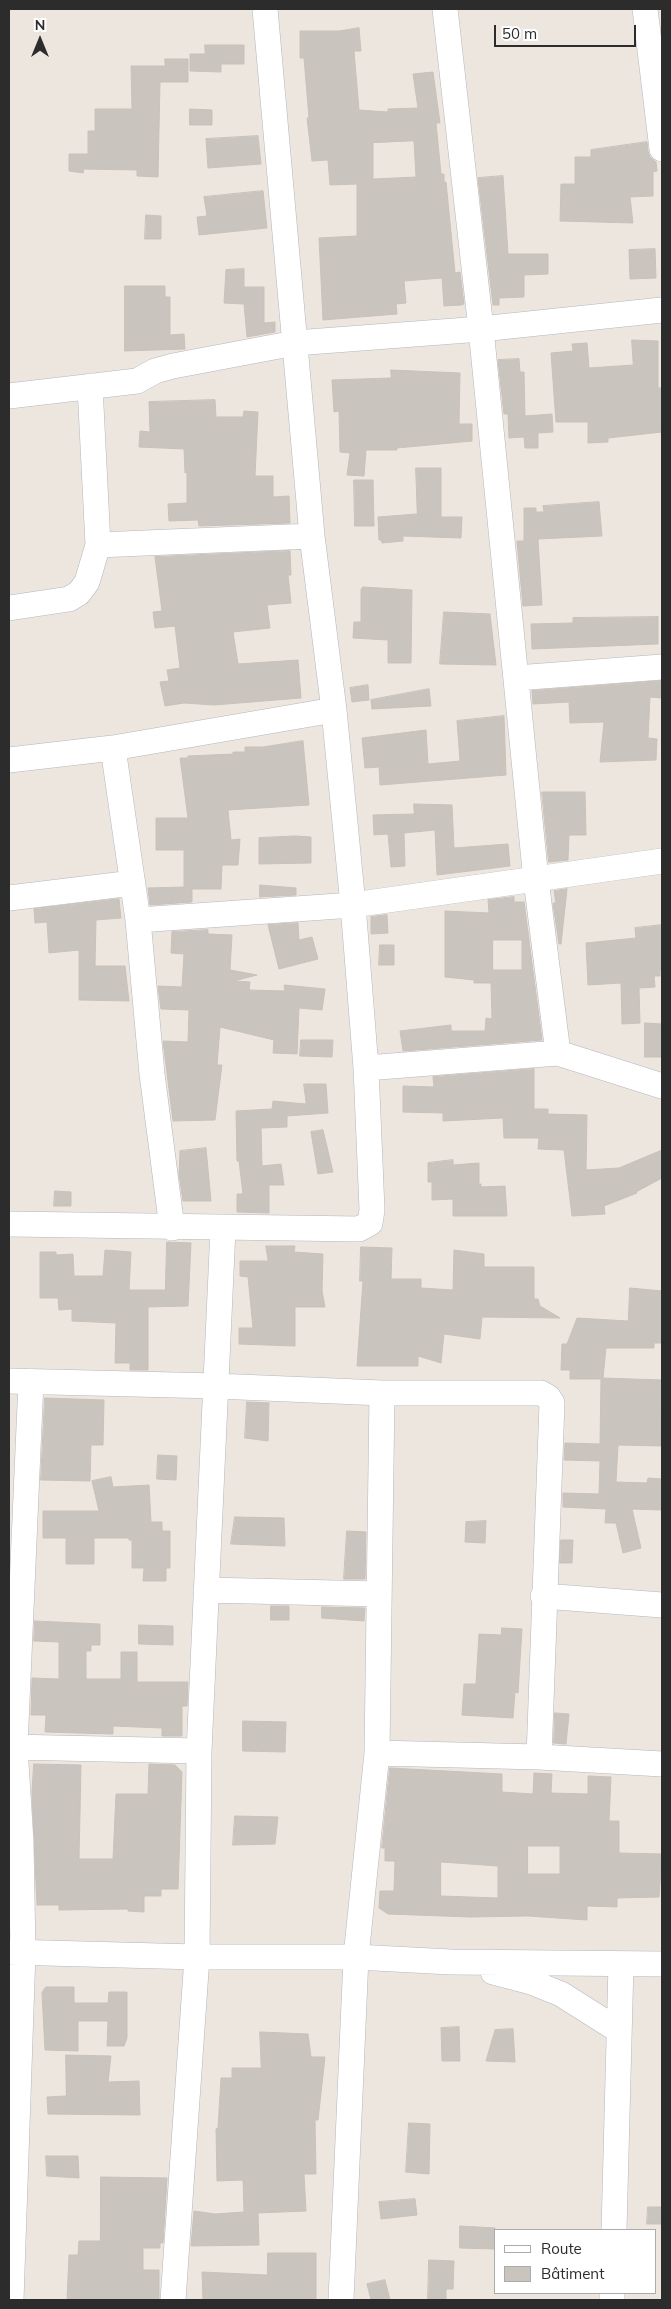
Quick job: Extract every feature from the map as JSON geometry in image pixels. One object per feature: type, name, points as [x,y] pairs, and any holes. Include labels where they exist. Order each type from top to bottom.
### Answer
[{"type":"street","points":[[9,1224],[223,1229],[359,1229],[370,1223],[372,1210],[366,1068],[353,905],[334,710],[312,536],[296,343],[264,9]]},
{"type":"street","points":[[445,9],[481,329],[536,880],[558,1053]]},
{"type":"street","points":[[645,9],[661,120],[662,149]]},
{"type":"street","points":[[9,396],[137,381],[155,371],[173,366],[296,343],[481,329],[662,310]]},
{"type":"street","points":[[9,608],[69,599],[79,593],[87,582],[98,545],[90,386]]},
{"type":"street","points":[[98,545],[312,536]]},
{"type":"street","points":[[516,678],[662,667]]},
{"type":"street","points":[[9,760],[112,748],[334,710]]},
{"type":"street","points":[[112,748],[138,920],[152,1074],[172,1228]]},
{"type":"street","points":[[138,920],[353,905],[662,861]]},
{"type":"street","points":[[9,898],[133,883]]},
{"type":"street","points":[[366,1068],[558,1053],[662,1086]]},
{"type":"street","points":[[173,2300],[196,1957],[199,1751],[223,1229]]},
{"type":"street","points":[[11,2300],[16,1952],[21,1842],[12,1747],[20,1381],[382,1393],[541,1393],[548,1397],[552,1403],[543,1596],[539,1757]]},
{"type":"street","points":[[341,2300],[356,1957],[377,1753],[382,1393]]},
{"type":"street","points":[[206,1590],[379,1594]]},
{"type":"street","points":[[543,1596],[662,1605]]},
{"type":"street","points":[[12,1747],[199,1751]]},
{"type":"street","points":[[377,1753],[539,1757],[662,1764]]},
{"type":"street","points":[[16,1952],[196,1957],[356,1957],[452,1962],[662,1964]]},
{"type":"street","points":[[452,1962],[531,1982],[562,1994],[618,2030]]},
{"type":"street","points":[[614,2229],[621,1964]]},
{"type":"building","points":[[359,28],[361,51],[354,51],[359,110],[388,112],[388,109],[418,108],[413,74],[433,72],[440,123],[436,123],[441,174],[444,174],[444,182],[446,182],[455,273],[460,272],[464,304],[444,306],[442,278],[404,281],[406,303],[396,304],[397,314],[323,320],[319,238],[357,236],[357,184],[330,185],[328,160],[312,161],[307,118],[309,118],[304,58],[300,58],[300,31],[339,31]],"holes":[[[414,141],[416,177],[373,179],[373,143]]]},
{"type":"building","points":[[205,45],[244,45],[244,64],[221,64],[221,72],[190,71],[190,54],[205,54]]},
{"type":"building","points":[[165,59],[188,59],[188,82],[160,82],[158,177],[137,176],[137,170],[84,169],[83,173],[69,171],[69,154],[88,154],[88,131],[95,131],[95,109],[132,109],[131,66],[165,66]]},
{"type":"building","points":[[190,109],[212,110],[212,125],[190,125]]},
{"type":"building","points":[[258,136],[261,164],[208,168],[206,139]]},
{"type":"building","points":[[647,142],[650,157],[656,162],[657,171],[653,172],[653,196],[630,197],[633,223],[560,221],[561,184],[575,184],[575,157],[591,157],[591,150]]},
{"type":"building","points":[[503,176],[508,254],[548,254],[548,274],[524,275],[524,297],[499,298],[499,305],[493,305],[478,178]]},
{"type":"building","points":[[263,191],[267,228],[199,235],[197,217],[207,216],[204,197]]},
{"type":"building","points":[[146,215],[161,216],[161,239],[145,239]]},
{"type":"building","points":[[655,249],[656,278],[630,279],[629,250]]},
{"type":"building","points":[[244,269],[244,287],[264,287],[264,323],[275,322],[275,332],[247,337],[244,304],[224,303],[226,270]]},
{"type":"building","points":[[125,286],[165,286],[165,297],[170,297],[170,335],[184,334],[185,349],[125,351]]},
{"type":"building","points":[[632,340],[658,341],[658,388],[662,388],[662,432],[608,438],[608,442],[588,443],[588,422],[556,422],[551,353],[573,351],[572,344],[587,343],[589,368],[633,365]]},
{"type":"building","points":[[519,359],[520,372],[524,372],[525,416],[552,414],[553,432],[538,433],[538,448],[525,448],[524,437],[509,438],[508,414],[504,414],[498,360]]},
{"type":"building","points":[[391,370],[460,373],[459,424],[472,424],[472,441],[397,448],[397,450],[366,450],[364,476],[347,475],[350,453],[340,452],[339,411],[334,412],[332,380],[391,378]]},
{"type":"building","points":[[215,400],[216,417],[243,417],[244,411],[258,412],[255,476],[273,476],[273,497],[289,496],[290,523],[199,526],[198,520],[169,521],[168,504],[187,503],[187,472],[185,473],[184,449],[139,447],[140,431],[150,432],[149,402]]},
{"type":"building","points":[[416,468],[441,468],[441,517],[462,517],[461,538],[403,536],[403,541],[382,543],[379,540],[378,517],[417,514]]},
{"type":"building","points":[[354,480],[373,480],[374,526],[355,526]]},
{"type":"building","points":[[599,502],[602,536],[538,539],[542,605],[523,606],[517,541],[524,541],[524,508],[536,508],[536,512],[544,512],[543,506]]},
{"type":"building","points":[[290,551],[291,575],[288,575],[291,603],[267,605],[270,628],[233,632],[238,664],[298,660],[301,698],[214,705],[184,703],[165,706],[160,682],[169,681],[167,670],[180,668],[175,626],[155,628],[153,612],[162,611],[155,557]]},
{"type":"building","points":[[363,587],[412,590],[411,663],[388,663],[388,640],[353,638],[354,622],[361,622],[361,590]]},
{"type":"building","points":[[444,612],[490,614],[496,665],[440,664]]},
{"type":"building","points":[[658,617],[658,644],[532,649],[531,624],[573,623],[573,618]]},
{"type":"building","points":[[662,681],[662,698],[650,697],[648,738],[657,739],[656,760],[600,762],[604,722],[570,723],[569,702],[533,704],[532,691]]},
{"type":"building","points":[[368,685],[369,700],[352,702],[350,688]]},
{"type":"building","points":[[429,689],[431,706],[372,709],[371,700]]},
{"type":"building","points":[[504,716],[506,775],[380,785],[379,767],[365,768],[362,738],[426,730],[428,764],[460,761],[457,721]]},
{"type":"building","points":[[303,741],[309,805],[228,810],[231,840],[240,839],[238,865],[222,865],[221,889],[192,889],[192,902],[150,905],[148,888],[184,887],[184,850],[156,850],[156,818],[188,818],[180,758],[233,754],[233,752],[245,752],[245,747],[263,747]]},
{"type":"building","points":[[542,792],[585,792],[586,835],[569,835],[568,860],[549,862]]},
{"type":"building","points":[[414,804],[452,805],[454,848],[508,844],[510,866],[437,875],[435,830],[404,833],[405,866],[391,867],[388,834],[374,835],[373,815],[414,814]]},
{"type":"building","points":[[311,837],[311,863],[259,864],[259,838]]},
{"type":"building","points":[[260,885],[296,888],[296,895],[260,897]]},
{"type":"building","points":[[567,889],[561,944],[559,944],[553,903],[556,903],[554,891]]},
{"type":"building","points":[[514,897],[514,902],[524,902],[542,1040],[403,1051],[400,1031],[451,1025],[451,1031],[485,1031],[486,1018],[492,1019],[491,983],[474,983],[474,980],[445,977],[445,911],[489,913],[488,900]],"holes":[[[493,940],[522,940],[522,970],[493,970]]]},
{"type":"building","points":[[119,899],[121,918],[96,920],[95,966],[125,966],[129,1001],[79,1000],[79,950],[49,953],[47,922],[35,923],[34,909]]},
{"type":"building","points":[[387,915],[388,933],[371,934],[371,917]]},
{"type":"building","points":[[298,923],[299,940],[312,937],[318,959],[279,969],[268,925]]},
{"type":"building","points":[[662,925],[662,969],[660,970],[660,976],[654,976],[655,987],[639,988],[640,1023],[622,1024],[621,983],[588,985],[586,943],[636,938],[635,928]]},
{"type":"building","points":[[208,930],[208,934],[232,935],[230,970],[257,975],[234,981],[250,982],[249,990],[285,991],[284,985],[325,989],[322,1010],[299,1008],[297,1054],[273,1053],[274,1040],[220,1027],[217,1065],[222,1065],[215,1120],[173,1121],[163,1041],[188,1042],[189,1010],[161,1009],[158,986],[182,987],[184,954],[171,953],[172,932]]},
{"type":"building","points":[[380,945],[394,945],[394,965],[379,965]]},
{"type":"building","points":[[645,1023],[662,1024],[662,1057],[645,1057]]},
{"type":"building","points":[[301,1040],[333,1040],[332,1057],[300,1056]]},
{"type":"building","points":[[534,1069],[534,1109],[548,1109],[548,1114],[587,1115],[586,1170],[619,1168],[662,1150],[662,1178],[637,1193],[604,1206],[605,1214],[572,1216],[564,1150],[538,1149],[539,1138],[504,1138],[503,1118],[443,1121],[443,1113],[403,1112],[403,1086],[434,1087],[433,1077]]},
{"type":"building","points":[[304,1084],[326,1084],[328,1113],[287,1116],[287,1127],[261,1128],[262,1166],[281,1164],[284,1185],[269,1185],[269,1213],[237,1212],[237,1194],[243,1194],[239,1161],[237,1161],[236,1111],[272,1109],[273,1101],[306,1104]]},
{"type":"building","points":[[323,1130],[333,1172],[318,1174],[311,1132]]},
{"type":"building","points":[[206,1148],[211,1201],[183,1201],[179,1174],[180,1151]]},
{"type":"building","points":[[453,1160],[453,1165],[479,1163],[479,1184],[481,1184],[481,1187],[505,1186],[507,1216],[453,1216],[453,1199],[432,1200],[432,1182],[428,1182],[428,1163]]},
{"type":"building","points":[[55,1191],[71,1192],[71,1206],[54,1206]]},
{"type":"building","points":[[167,1242],[191,1243],[188,1306],[148,1307],[148,1370],[130,1370],[130,1363],[115,1363],[116,1323],[72,1321],[72,1309],[59,1310],[58,1298],[40,1298],[40,1252],[56,1252],[56,1255],[73,1254],[74,1276],[103,1276],[105,1250],[131,1252],[129,1290],[165,1290]]},
{"type":"building","points":[[266,1246],[295,1246],[294,1252],[323,1254],[322,1291],[325,1307],[295,1307],[295,1346],[239,1344],[239,1328],[253,1328],[248,1277],[240,1276],[240,1261],[268,1261]]},
{"type":"building","points":[[361,1247],[392,1248],[391,1279],[421,1279],[421,1288],[453,1290],[454,1250],[484,1254],[484,1267],[534,1267],[534,1299],[538,1299],[540,1306],[560,1318],[482,1317],[480,1339],[444,1334],[441,1363],[418,1356],[418,1366],[357,1366],[363,1281],[360,1281]]},
{"type":"building","points":[[630,1288],[662,1291],[662,1343],[654,1343],[654,1348],[606,1348],[603,1378],[662,1380],[661,1446],[618,1445],[616,1482],[647,1483],[648,1478],[662,1479],[662,1510],[632,1509],[641,1548],[623,1553],[616,1523],[605,1523],[606,1509],[563,1507],[563,1493],[599,1494],[600,1461],[564,1460],[565,1443],[600,1444],[601,1379],[570,1379],[570,1370],[561,1370],[562,1344],[567,1344],[577,1318],[628,1321]]},
{"type":"building","points":[[45,1398],[104,1400],[103,1445],[91,1445],[90,1481],[41,1480]]},
{"type":"building","points":[[247,1402],[269,1403],[268,1441],[245,1438]]},
{"type":"building","points":[[158,1455],[177,1456],[176,1480],[157,1479]]},
{"type":"building","points":[[111,1477],[113,1487],[149,1485],[151,1522],[162,1522],[162,1531],[170,1531],[170,1568],[166,1568],[166,1581],[143,1581],[144,1568],[132,1568],[132,1540],[129,1540],[129,1538],[94,1538],[94,1564],[66,1564],[66,1538],[43,1538],[43,1511],[99,1511],[92,1481]]},
{"type":"building","points":[[235,1517],[284,1518],[285,1546],[231,1544]]},
{"type":"building","points":[[486,1521],[485,1543],[465,1542],[466,1522]]},
{"type":"building","points":[[347,1531],[366,1532],[365,1579],[344,1579]]},
{"type":"building","points":[[561,1540],[573,1540],[572,1563],[560,1563]]},
{"type":"building","points":[[271,1606],[289,1606],[289,1620],[271,1620]]},
{"type":"building","points":[[322,1607],[365,1608],[364,1621],[322,1618]]},
{"type":"building","points":[[35,1621],[100,1624],[100,1645],[91,1645],[91,1651],[86,1651],[86,1679],[121,1679],[121,1652],[137,1652],[137,1682],[188,1682],[187,1706],[182,1706],[182,1736],[162,1736],[162,1728],[113,1726],[113,1734],[45,1732],[46,1715],[31,1715],[32,1678],[59,1679],[59,1642],[34,1641]]},
{"type":"building","points":[[139,1625],[173,1626],[173,1645],[139,1644]]},
{"type":"building","points":[[502,1628],[522,1629],[518,1693],[515,1692],[513,1718],[462,1715],[464,1684],[476,1684],[479,1634],[501,1635]]},
{"type":"building","points":[[555,1713],[569,1714],[566,1744],[554,1743]]},
{"type":"building","points":[[243,1721],[286,1722],[285,1752],[243,1751]]},
{"type":"building","points":[[34,1764],[81,1765],[79,1859],[113,1859],[116,1794],[148,1794],[149,1764],[175,1765],[182,1772],[178,1889],[161,1889],[161,1896],[144,1896],[144,1912],[128,1911],[128,1909],[59,1910],[59,1905],[37,1905],[32,1793]]},
{"type":"building","points":[[390,1768],[502,1774],[502,1792],[533,1794],[534,1773],[552,1774],[551,1793],[588,1794],[588,1776],[611,1777],[609,1821],[619,1821],[619,1853],[662,1854],[659,1897],[617,1898],[617,1907],[587,1906],[587,1920],[528,1916],[470,1917],[388,1914],[379,1908],[380,1891],[394,1891],[395,1861],[385,1861],[385,1848],[382,1848]],"holes":[[[528,1846],[560,1846],[560,1874],[528,1874]],[[441,1862],[498,1866],[498,1898],[441,1896]]]},
{"type":"building","points":[[235,1816],[278,1817],[275,1844],[233,1845]]},
{"type":"building","points":[[46,1987],[74,1987],[74,2003],[108,2003],[109,1992],[127,1992],[127,2038],[124,2046],[107,2046],[108,2021],[78,2021],[78,2051],[45,2050],[42,1993]]},
{"type":"building","points":[[459,2027],[460,2061],[442,2061],[441,2028]]},
{"type":"building","points":[[513,2029],[515,2062],[486,2061],[495,2030]]},
{"type":"building","points":[[260,2032],[308,2034],[311,2057],[325,2057],[318,2120],[315,2120],[316,2174],[304,2174],[306,2211],[258,2213],[259,2245],[191,2246],[194,2211],[215,2214],[244,2212],[243,2180],[217,2181],[216,2129],[218,2128],[221,2078],[232,2078],[232,2068],[261,2068]]},
{"type":"building","points":[[66,2055],[111,2056],[108,2082],[139,2081],[140,2115],[48,2114],[47,2097],[66,2096]]},
{"type":"building","points":[[409,2123],[430,2124],[429,2174],[406,2172]]},
{"type":"building","points":[[46,2156],[78,2156],[79,2178],[47,2176]]},
{"type":"building","points":[[101,2177],[167,2178],[163,2243],[160,2243],[160,2248],[143,2248],[143,2270],[159,2270],[159,2300],[67,2300],[69,2255],[78,2255],[79,2241],[100,2241]]},
{"type":"building","points":[[415,2199],[417,2215],[381,2219],[379,2202]]},
{"type":"building","points":[[648,2207],[662,2207],[662,2224],[647,2224]]},
{"type":"building","points":[[460,2226],[495,2228],[493,2229],[493,2249],[460,2248]]},
{"type":"building","points":[[268,2253],[316,2253],[316,2300],[203,2300],[202,2272],[267,2275]]},
{"type":"building","points":[[429,2260],[454,2261],[453,2289],[446,2289],[446,2300],[428,2300]]},
{"type":"building","points":[[385,2280],[390,2300],[371,2300],[367,2284]]}]
